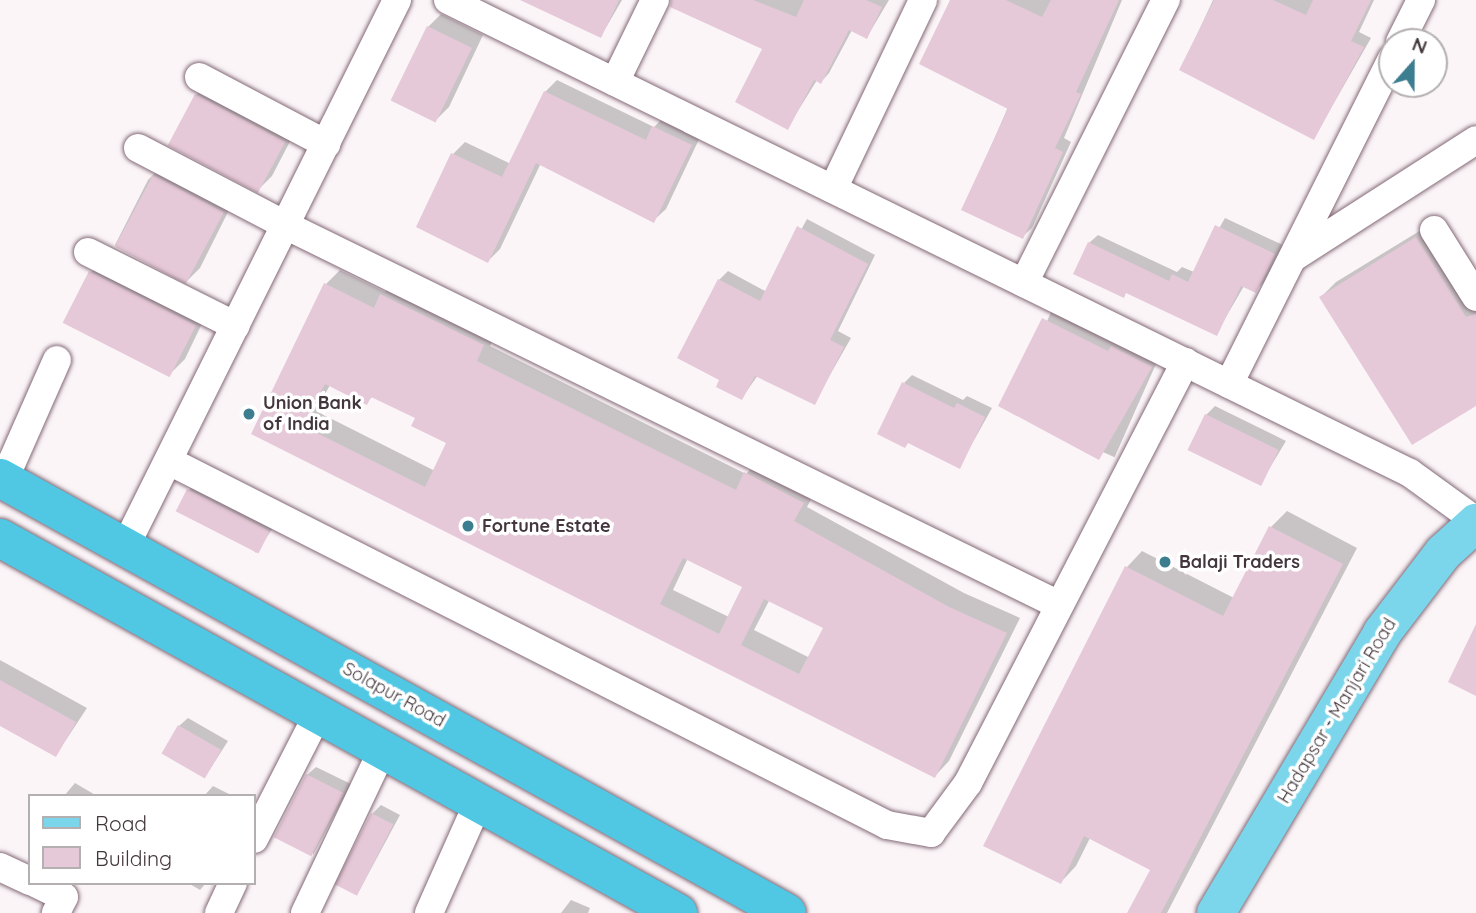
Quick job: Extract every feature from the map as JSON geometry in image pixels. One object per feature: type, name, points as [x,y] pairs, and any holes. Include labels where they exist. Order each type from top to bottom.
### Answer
[{"type":"highway","name":"Solapur Road","points":[[2,479],[787,913]]},
{"type":"highway","points":[[0,538],[477,805],[678,913]]},
{"type":"main road","name":"Hadapsar - Manjari Road","points":[[1217,913],[1382,633],[1443,553],[1476,522]]},
{"type":"street","points":[[125,547],[397,0]]},
{"type":"street","points":[[448,0],[1410,473],[1476,522]]},
{"type":"street","points":[[615,82],[655,0]]},
{"type":"street","points":[[833,189],[923,0]]},
{"type":"street","points":[[1024,284],[1166,0]]},
{"type":"street","points":[[1407,28],[1421,0]]},
{"type":"street","points":[[199,76],[326,144]]},
{"type":"street","points":[[1229,384],[1378,86]]},
{"type":"street","points":[[1292,258],[1476,139]]},
{"type":"street","points":[[138,148],[285,225],[1059,606]]},
{"type":"street","points":[[1434,230],[1476,297]]},
{"type":"street","points":[[88,252],[236,326]]},
{"type":"street","points":[[2,479],[57,360]]},
{"type":"street","points":[[169,461],[887,825],[931,833],[968,783],[1185,362]]},
{"type":"street","points":[[256,835],[318,714]]},
{"type":"street","points":[[305,913],[383,750]]},
{"type":"street","points":[[429,913],[477,805]]},
{"type":"street","points":[[0,867],[28,880]]},
{"type":"street","points":[[39,885],[64,897],[56,913]]},
{"type":"street","points":[[219,913],[232,885]]},
{"type":"building","points":[[520,0],[619,0],[601,38]]},
{"type":"building","points":[[671,0],[753,0],[796,17],[804,0],[866,0],[882,7],[867,39],[849,30],[821,84],[814,80],[788,130],[735,102],[762,49],[670,7]]},
{"type":"building","points":[[950,0],[1006,0],[1042,17],[1051,0],[1119,0],[1076,92],[1081,94],[1055,148],[1063,152],[1023,239],[961,210],[1008,109],[919,64]]},
{"type":"building","points":[[1214,0],[1273,0],[1306,15],[1313,0],[1371,0],[1351,41],[1364,47],[1314,140],[1179,70]]},
{"type":"building","points":[[427,26],[472,48],[436,123],[391,101]]},
{"type":"building","points":[[544,91],[646,140],[652,126],[692,145],[654,223],[536,163],[488,263],[416,227],[451,153],[502,177]]},
{"type":"building","points":[[195,94],[285,142],[258,193],[168,145]]},
{"type":"building","points":[[153,175],[224,213],[186,284],[115,247]]},
{"type":"building","points":[[1215,225],[1275,254],[1256,293],[1241,286],[1217,336],[1126,293],[1124,298],[1073,274],[1088,242],[1169,281],[1172,274],[1188,282]]},
{"type":"building","points":[[797,226],[868,264],[830,340],[844,347],[815,405],[755,376],[742,400],[716,387],[719,380],[677,358],[718,279],[760,301]]},
{"type":"building","points":[[1416,237],[1466,317],[1476,314],[1476,406],[1412,445],[1319,297]]},
{"type":"building","points":[[89,271],[196,325],[170,377],[63,323]]},
{"type":"building","points":[[324,283],[374,308],[380,294],[484,345],[477,361],[736,490],[744,472],[804,503],[794,521],[949,607],[1007,633],[935,778],[251,434]],"holes":[[[325,384],[367,405],[371,397],[415,418],[411,426],[446,443],[425,487],[303,426]],[[683,558],[742,587],[719,634],[660,604]],[[764,599],[823,628],[799,674],[741,645]]]},
{"type":"building","points":[[1042,318],[1108,351],[1111,346],[1152,367],[1099,460],[998,406]]},
{"type":"building","points":[[902,382],[954,408],[957,403],[985,417],[960,469],[908,443],[905,448],[877,434]]},
{"type":"building","points":[[1205,414],[1279,450],[1261,486],[1187,450]]},
{"type":"building","points":[[187,489],[270,531],[259,553],[176,511]]},
{"type":"building","points":[[1269,526],[1343,564],[1161,913],[1127,913],[1150,870],[1084,836],[1061,884],[983,846],[1125,566],[1223,616]]},
{"type":"building","points":[[1476,624],[1476,696],[1448,682]]},
{"type":"building","points":[[0,680],[76,722],[56,757],[0,726]]},
{"type":"building","points":[[178,725],[221,750],[205,779],[162,754]]},
{"type":"building","points":[[306,774],[343,793],[311,856],[274,837]]},
{"type":"building","points":[[371,813],[393,824],[357,896],[335,884]]},
{"type":"place","name":"Union Bank of India","points":[[249,414]]},
{"type":"place","name":"Fortune Estate","points":[[468,526]]},
{"type":"place","name":"Balaji Traders","points":[[1165,562]]}]
